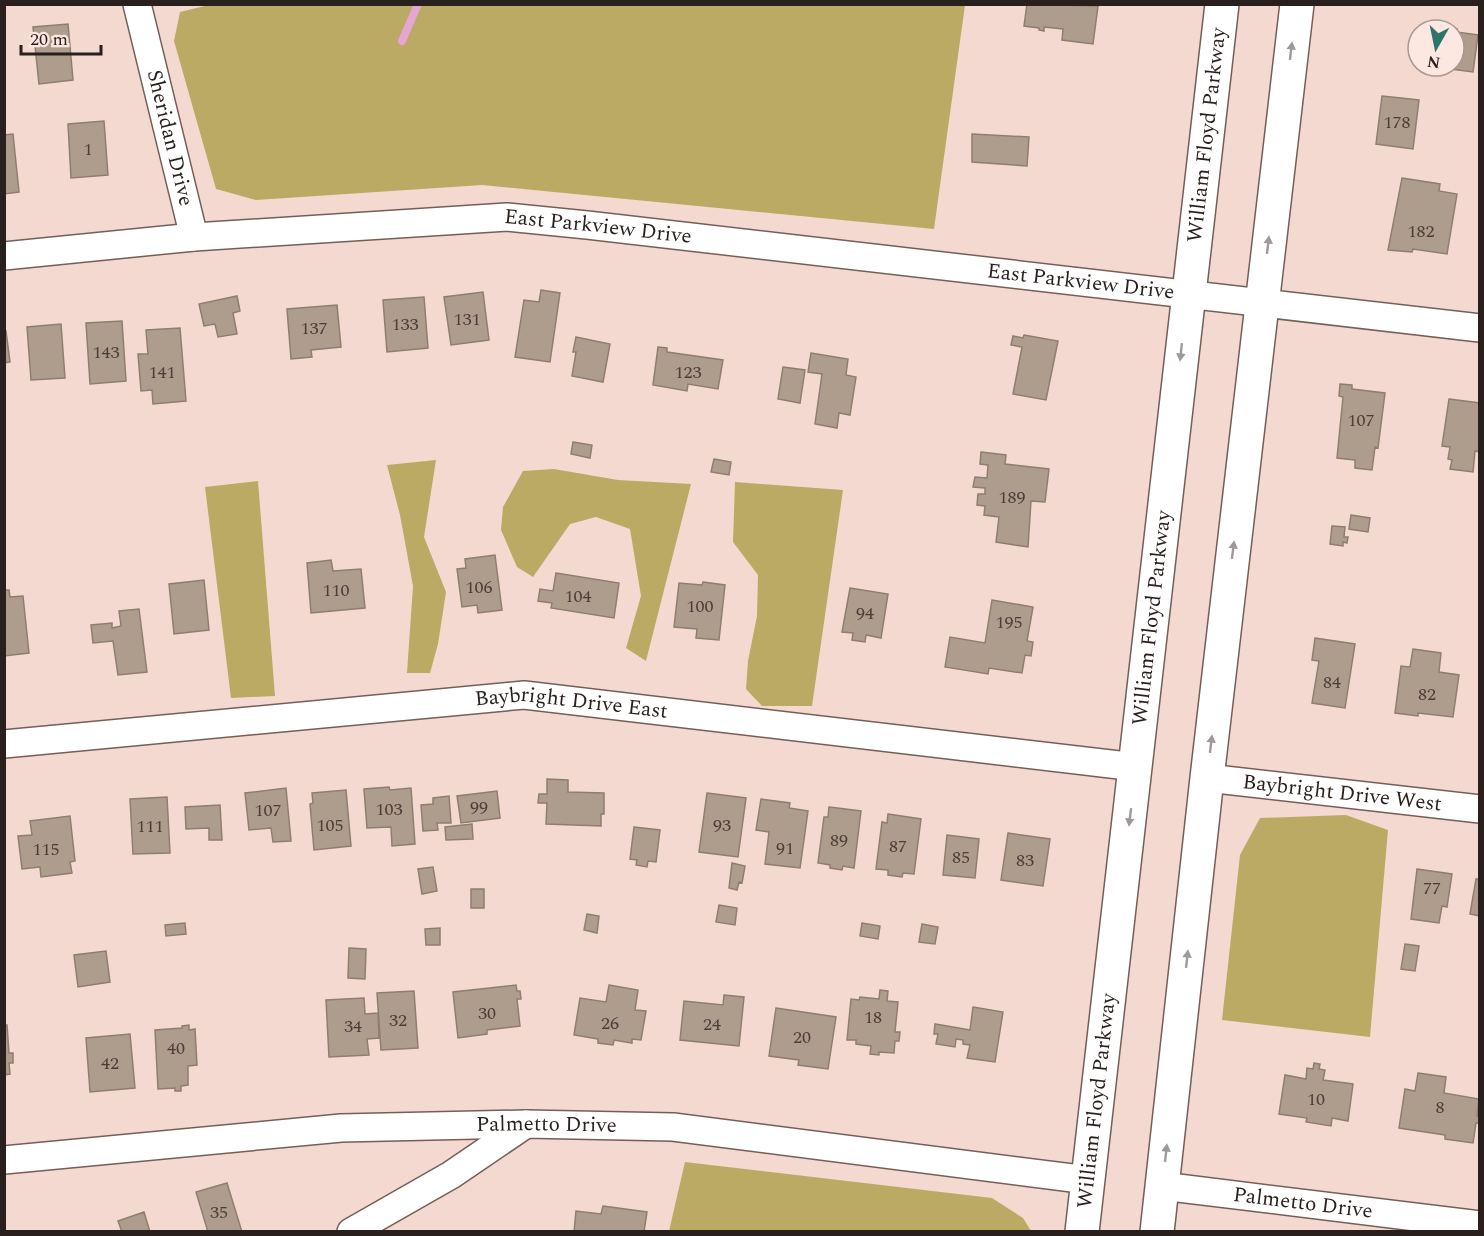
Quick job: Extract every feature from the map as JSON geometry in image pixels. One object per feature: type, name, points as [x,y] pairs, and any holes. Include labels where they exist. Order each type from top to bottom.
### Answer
[{"type":"highway","name":"William Floyd Parkway","points":[[1082,1232],[1222,4]]},
{"type":"highway","points":[[1157,1232],[1297,4]]},
{"type":"street","name":"Sheridan Drive","points":[[137,4],[194,237]]},
{"type":"street","name":"East Parkview Drive","points":[[4,255],[194,237],[507,217],[1479,328]]},
{"type":"street","name":"Baybright Drive East","points":[[4,744],[524,694],[1136,767]]},
{"type":"street","name":"Baybright Drive West","points":[[1207,778],[1479,808]]},
{"type":"street","name":"Palmetto Drive","points":[[4,1160],[341,1128],[526,1124],[673,1127],[1088,1180]]},
{"type":"street","points":[[351,1232],[451,1175],[526,1124]]},
{"type":"street","name":"Palmetto Drive","points":[[1162,1186],[1479,1225]]},
{"type":"shaded area","points":[[209,5],[965,5],[934,229],[482,185],[256,200],[216,189],[174,41],[180,12]]},
{"type":"shaded area","points":[[436,460],[424,537],[446,592],[438,644],[430,673],[407,673],[413,586],[400,515],[387,465]]},
{"type":"shaded area","points":[[554,469],[618,480],[691,484],[646,661],[626,648],[641,596],[630,529],[596,517],[570,524],[533,577],[517,567],[501,530],[503,507],[523,471]]},
{"type":"shaded area","points":[[258,481],[275,696],[231,698],[205,487]]},
{"type":"shaded area","points":[[735,482],[843,490],[812,706],[762,706],[746,689],[748,661],[757,616],[758,575],[733,542]]},
{"type":"shaded area","points":[[1346,815],[1388,830],[1370,1037],[1222,1020],[1240,855],[1260,818]]},
{"type":"shaded area","points":[[685,1162],[992,1198],[1023,1218],[1031,1231],[669,1231]]},
{"type":"building","points":[[1027,4],[1098,6],[1093,44],[1062,40],[1063,29],[1044,27],[1044,31],[1024,26]]},
{"type":"building","points":[[68,24],[73,80],[39,84],[33,27]]},
{"type":"building","points":[[1466,33],[1478,35],[1473,72],[1466,71]]},
{"type":"building","points":[[1382,96],[1419,100],[1413,149],[1376,144]]},
{"type":"building","points":[[104,121],[108,175],[71,178],[68,124]]},
{"type":"building","points":[[13,134],[19,192],[4,194],[4,135]]},
{"type":"building","points":[[972,134],[1029,137],[1027,166],[972,162]]},
{"type":"building","points":[[1402,178],[1440,184],[1439,191],[1457,194],[1447,254],[1413,249],[1412,252],[1388,250]]},
{"type":"building","points":[[541,290],[560,293],[550,362],[515,357],[524,300],[539,302]]},
{"type":"building","points":[[483,292],[489,340],[451,345],[444,297]]},
{"type":"building","points":[[237,296],[240,311],[233,313],[237,334],[218,337],[215,324],[204,326],[199,304]]},
{"type":"building","points":[[424,297],[428,348],[387,352],[383,300]]},
{"type":"building","points":[[337,305],[341,347],[311,350],[312,357],[291,359],[287,309]]},
{"type":"building","points":[[122,321],[126,381],[90,384],[86,323]]},
{"type":"building","points":[[61,324],[65,378],[31,380],[27,327]]},
{"type":"building","points":[[180,328],[186,401],[153,404],[152,390],[141,391],[138,354],[148,354],[146,330]]},
{"type":"building","points":[[4,331],[6,331],[10,362],[4,363]]},
{"type":"building","points":[[1024,335],[1058,341],[1046,400],[1013,394],[1022,347],[1011,345],[1013,336],[1023,338]]},
{"type":"building","points":[[576,337],[610,344],[603,382],[572,376]]},
{"type":"building","points":[[658,347],[667,348],[667,352],[723,360],[718,389],[688,384],[687,391],[653,385]]},
{"type":"building","points":[[811,353],[848,359],[846,375],[856,377],[850,415],[839,413],[837,428],[815,424],[822,374],[808,372]]},
{"type":"building","points":[[783,367],[805,370],[800,403],[778,399]]},
{"type":"building","points":[[1340,384],[1352,385],[1352,389],[1385,393],[1378,448],[1375,447],[1372,470],[1355,468],[1355,460],[1337,458],[1343,397],[1339,396]]},
{"type":"building","points":[[1449,399],[1480,403],[1480,452],[1475,451],[1473,472],[1450,469],[1452,460],[1448,459],[1450,447],[1442,446]]},
{"type":"building","points":[[573,442],[592,445],[590,458],[571,454]]},
{"type":"building","points":[[981,452],[1006,455],[1005,464],[1049,469],[1045,502],[1031,501],[1028,547],[996,542],[999,517],[984,515],[985,506],[977,505],[978,494],[985,494],[985,488],[973,487],[975,477],[987,478],[988,465],[980,464]]},
{"type":"building","points":[[714,459],[731,462],[729,475],[711,472]]},
{"type":"building","points":[[1351,515],[1370,518],[1368,532],[1349,529]]},
{"type":"building","points":[[1332,526],[1345,527],[1344,537],[1348,537],[1347,543],[1343,542],[1343,546],[1330,544]]},
{"type":"building","points":[[495,555],[502,610],[478,613],[477,605],[462,607],[457,569],[466,568],[465,559]]},
{"type":"building","points":[[331,560],[333,571],[361,569],[365,608],[311,613],[307,563]]},
{"type":"building","points":[[556,573],[619,583],[614,618],[551,608],[552,603],[538,601],[540,589],[553,591]]},
{"type":"building","points":[[204,580],[209,630],[174,634],[169,584]]},
{"type":"building","points":[[703,582],[725,585],[719,640],[696,638],[697,629],[674,627],[679,583],[702,585]]},
{"type":"building","points":[[850,588],[888,594],[881,638],[866,635],[865,642],[852,640],[853,633],[842,632]]},
{"type":"building","points":[[4,590],[9,590],[10,597],[23,596],[29,653],[4,656]]},
{"type":"building","points":[[992,600],[1033,607],[1027,641],[1033,642],[1031,656],[1025,655],[1022,673],[989,668],[988,674],[945,667],[950,637],[985,643]]},
{"type":"building","points":[[139,609],[147,672],[118,675],[113,641],[93,643],[91,625],[112,623],[112,628],[121,626],[119,611]]},
{"type":"building","points":[[1315,638],[1355,644],[1345,708],[1312,703],[1319,661],[1312,660]]},
{"type":"building","points":[[1413,649],[1441,653],[1439,672],[1459,675],[1453,717],[1395,713],[1401,666],[1410,667]]},
{"type":"building","points":[[547,779],[568,780],[568,792],[604,793],[604,814],[601,814],[601,826],[546,824],[547,803],[538,803],[539,794],[547,794]]},
{"type":"building","points":[[389,787],[390,790],[411,788],[415,844],[392,846],[391,827],[367,828],[364,789]]},
{"type":"building","points":[[286,788],[291,841],[273,842],[271,828],[249,830],[245,793]]},
{"type":"building","points":[[346,790],[351,846],[314,850],[310,804],[313,803],[312,793]]},
{"type":"building","points":[[497,791],[500,818],[461,823],[457,796]]},
{"type":"building","points":[[707,793],[746,798],[738,857],[699,852]]},
{"type":"building","points":[[449,796],[451,823],[437,823],[438,830],[423,831],[421,805],[433,804],[433,798]]},
{"type":"building","points":[[167,797],[170,853],[133,854],[130,799]]},
{"type":"building","points":[[761,799],[790,803],[789,808],[808,811],[800,868],[765,864],[769,832],[756,830]]},
{"type":"building","points":[[220,805],[222,840],[209,840],[209,828],[186,829],[185,807]]},
{"type":"building","points":[[829,807],[861,811],[854,868],[843,866],[842,870],[818,863],[824,817],[828,817]]},
{"type":"building","points":[[888,814],[921,819],[914,874],[903,873],[902,877],[888,875],[888,870],[876,869],[882,822],[887,823]]},
{"type":"building","points":[[70,816],[75,861],[70,862],[72,873],[41,877],[40,867],[22,869],[18,836],[32,835],[30,821]]},
{"type":"building","points":[[472,824],[473,839],[446,840],[445,827]]},
{"type":"building","points":[[634,827],[660,830],[656,862],[648,861],[647,867],[636,865],[637,860],[630,859]]},
{"type":"building","points":[[1008,833],[1050,839],[1043,886],[1001,880]]},
{"type":"building","points":[[947,835],[979,839],[975,878],[943,875]]},
{"type":"building","points":[[732,863],[745,866],[742,883],[739,882],[737,890],[729,888]]},
{"type":"building","points":[[433,867],[437,891],[422,894],[418,869]]},
{"type":"building","points":[[1417,869],[1452,874],[1447,907],[1442,906],[1439,923],[1411,919]]},
{"type":"building","points":[[1476,879],[1480,879],[1480,916],[1470,914]]},
{"type":"building","points":[[471,889],[484,889],[484,908],[471,908]]},
{"type":"building","points":[[719,905],[737,908],[735,925],[716,922]]},
{"type":"building","points":[[587,914],[599,916],[597,933],[584,930]]},
{"type":"building","points":[[185,923],[186,934],[166,936],[165,925]]},
{"type":"building","points":[[862,923],[880,926],[878,939],[860,936]]},
{"type":"building","points":[[922,924],[938,927],[935,944],[919,942]]},
{"type":"building","points":[[440,928],[440,945],[426,945],[425,929]]},
{"type":"building","points":[[1405,944],[1419,946],[1415,971],[1401,969]]},
{"type":"building","points":[[349,948],[366,949],[365,979],[348,978]]},
{"type":"building","points":[[106,951],[110,982],[78,987],[74,955]]},
{"type":"building","points":[[516,985],[521,999],[517,999],[520,1026],[487,1030],[487,1034],[458,1038],[453,992]]},
{"type":"building","points":[[609,985],[638,990],[635,1010],[646,1011],[641,1040],[632,1039],[632,1043],[614,1040],[613,1045],[598,1043],[598,1039],[574,1035],[580,998],[606,1002]]},
{"type":"building","points":[[880,990],[888,991],[887,1001],[898,1002],[895,1032],[900,1032],[899,1041],[895,1041],[894,1053],[879,1052],[879,1055],[870,1054],[871,1046],[856,1044],[856,1040],[847,1040],[851,999],[859,1000],[860,997],[879,999]]},
{"type":"building","points":[[414,991],[418,1048],[381,1050],[377,993]]},
{"type":"building","points":[[724,995],[744,997],[739,1046],[680,1040],[684,1001],[723,1005]]},
{"type":"building","points":[[364,998],[365,1014],[378,1013],[379,1038],[367,1039],[369,1055],[329,1057],[326,1000]]},
{"type":"building","points":[[973,1007],[1003,1012],[995,1062],[967,1058],[970,1045],[963,1044],[963,1040],[956,1039],[955,1047],[936,1044],[938,1034],[934,1034],[935,1024],[970,1030]]},
{"type":"building","points":[[776,1008],[836,1017],[828,1069],[798,1065],[799,1060],[769,1056]]},
{"type":"building","points":[[4,1025],[7,1025],[9,1053],[13,1053],[13,1063],[9,1063],[10,1074],[4,1075]]},
{"type":"building","points":[[189,1025],[189,1030],[195,1029],[197,1065],[188,1066],[188,1085],[181,1086],[181,1091],[175,1091],[175,1088],[158,1089],[155,1030],[182,1028],[182,1026]]},
{"type":"building","points":[[130,1034],[135,1088],[90,1092],[86,1038]]},
{"type":"building","points":[[1314,1063],[1320,1064],[1319,1069],[1325,1070],[1323,1080],[1353,1084],[1348,1121],[1332,1118],[1331,1126],[1306,1122],[1307,1118],[1279,1114],[1285,1075],[1306,1079],[1307,1068],[1313,1069]]},
{"type":"building","points":[[1418,1073],[1446,1077],[1444,1093],[1479,1099],[1477,1116],[1480,1116],[1480,1123],[1476,1123],[1473,1143],[1445,1139],[1445,1135],[1399,1128],[1405,1089],[1415,1091]]},
{"type":"building","points":[[227,1183],[242,1232],[208,1232],[196,1192]]},
{"type":"building","points":[[603,1206],[647,1212],[644,1232],[574,1232],[576,1211],[601,1214]]},
{"type":"building","points":[[144,1212],[150,1232],[122,1232],[118,1221]]},
{"type":"waterway","points":[[402,41],[418,4]]}]
